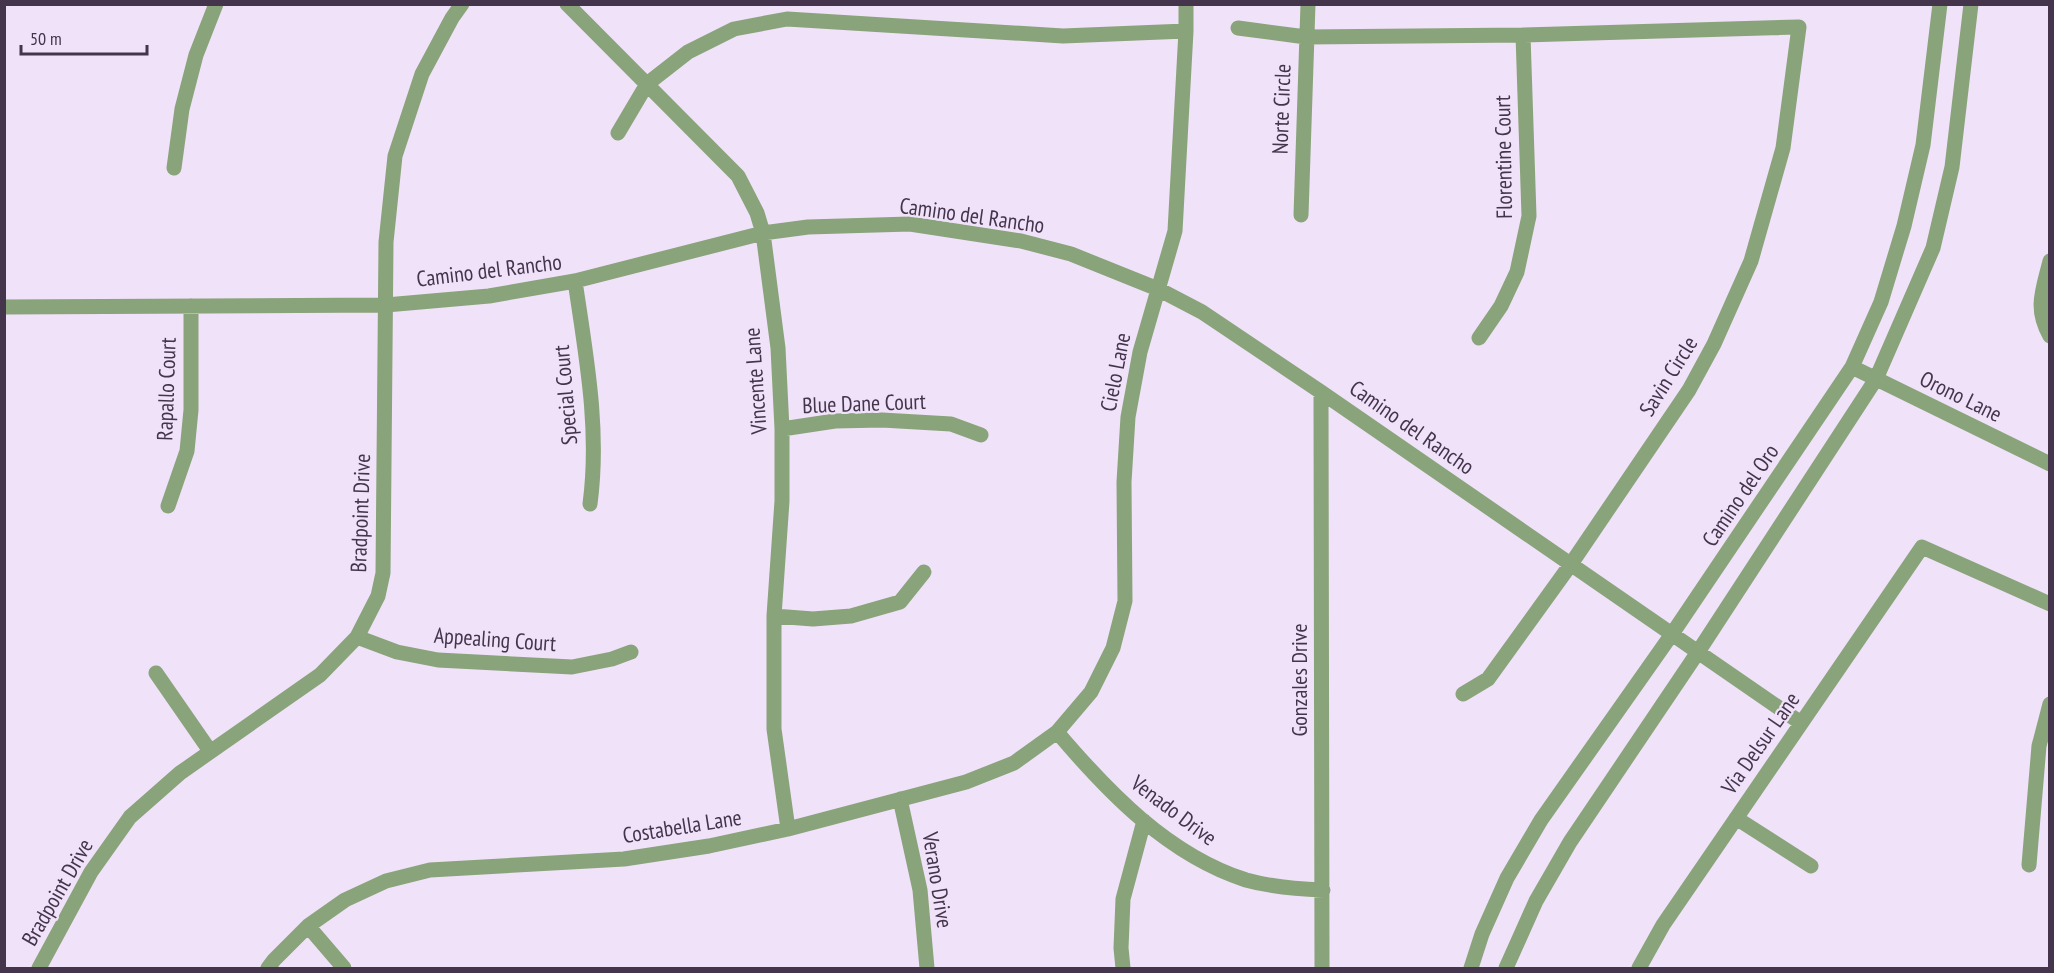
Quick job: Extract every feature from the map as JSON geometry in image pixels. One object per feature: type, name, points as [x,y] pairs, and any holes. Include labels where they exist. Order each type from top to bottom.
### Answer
[{"type":"street","points":[[174,168],[182,109],[193,66],[216,4]]},
{"type":"street","name":"Bradpoint Drive","points":[[39,969],[91,872],[130,817],[180,773],[320,675],[357,637],[378,596],[383,573],[386,242],[395,156],[422,74],[462,4]]},
{"type":"street","name":"Vincente Lane","points":[[567,4],[738,176],[757,213],[763,233],[778,348],[782,429],[782,501],[774,616],[774,729],[788,830]]},
{"type":"street","name":"Cielo Lane","points":[[1057,732],[1091,692],[1113,648],[1125,601],[1124,482],[1128,417],[1140,352],[1175,231],[1186,4]]},
{"type":"street","name":"Norte Circle","points":[[1301,215],[1308,4]]},
{"type":"street","name":"Camino del Oro","points":[[1471,969],[1482,934],[1507,879],[1541,820],[1672,634],[1852,368],[1881,302],[1904,226],[1923,145],[1940,4]]},
{"type":"street","points":[[1506,969],[1536,901],[1570,842],[1876,380],[1933,248],[1952,167],[1971,4]]},
{"type":"street","points":[[618,133],[647,84],[688,52],[734,29],[788,19],[1063,36],[1186,31]]},
{"type":"street","name":"Savin Circle","points":[[1463,694],[1488,679],[1571,564],[1689,390],[1714,344],[1751,261],[1783,148],[1799,27],[1523,35]]},
{"type":"street","points":[[1238,28],[1306,37],[1523,35]]},
{"type":"street","name":"Florentine Court","points":[[1479,338],[1501,306],[1517,272],[1529,216],[1523,35]]},
{"type":"street","name":"Camino del Rancho","points":[[4,307],[386,305],[489,296],[575,281],[763,233],[808,227],[910,224],[1021,241],[1071,254],[1158,289],[1202,312],[1801,723]]},
{"type":"street","points":[[2049,261],[2040,306],[2042,323],[2049,336]]},
{"type":"street","name":"Special Court","points":[[575,281],[593,405],[593,478],[590,504]]},
{"type":"street","name":"Rapallo Court","points":[[168,506],[187,451],[191,410],[191,306]]},
{"type":"street","name":"Orono Lane","points":[[1852,368],[2049,464]]},
{"type":"street","name":"Gonzales Drive","points":[[1321,392],[1322,969]]},
{"type":"street","name":"Blue Dane Court","points":[[782,429],[835,422],[882,420],[951,424],[981,435]]},
{"type":"street","name":"Via Delsur Lane","points":[[1639,969],[1663,925],[1922,547],[2049,604]]},
{"type":"street","points":[[774,616],[813,619],[851,616],[900,602],[924,572]]},
{"type":"street","name":"Appealing Court","points":[[357,637],[397,652],[449,661],[572,667],[612,659],[631,652]]},
{"type":"street","points":[[156,673],[210,751]]},
{"type":"street","points":[[2029,865],[2039,746],[2049,704]]},
{"type":"street","name":"Costabella Lane","points":[[268,969],[308,926],[345,900],[386,881],[430,870],[624,859],[709,846],[788,830],[966,782],[1014,763],[1057,732]]},
{"type":"street","name":"Venado Drive","points":[[1057,732],[1097,779],[1144,821],[1180,849],[1212,867],[1246,880],[1281,888],[1323,890]]},
{"type":"street","name":"Verano Drive","points":[[900,799],[920,890],[927,969]]},
{"type":"street","points":[[1736,818],[1811,866]]},
{"type":"street","points":[[1124,969],[1121,948],[1123,898],[1144,821]]},
{"type":"street","points":[[308,926],[344,969]]}]
